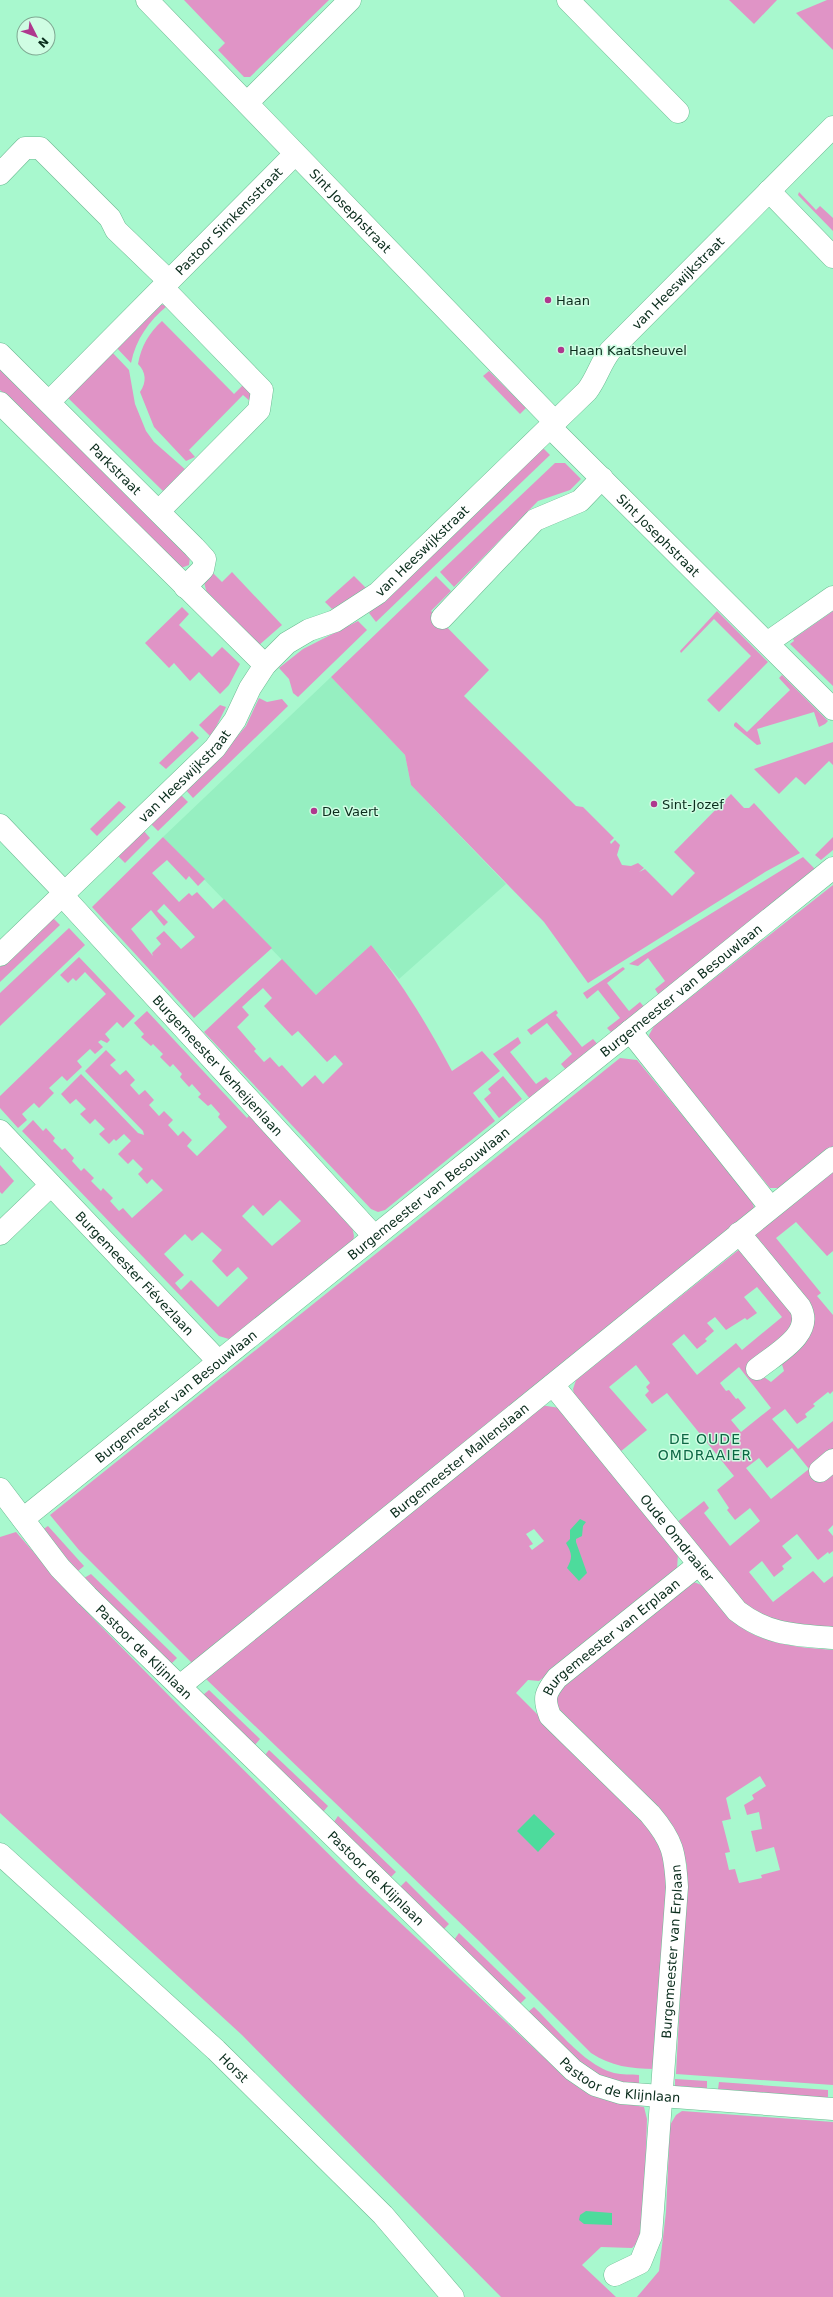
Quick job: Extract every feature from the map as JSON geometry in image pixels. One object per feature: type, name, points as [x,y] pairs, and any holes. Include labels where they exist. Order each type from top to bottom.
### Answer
[{"type":"street","name":"Sint Josephstraat","points":[[147,0],[247,103],[602,478],[833,709]]},
{"type":"street","points":[[247,103],[350,0]]},
{"type":"street","points":[[568,0],[678,112]]},
{"type":"street","name":"van Heeswijkstraat","points":[[0,955],[223,739],[250,688],[265,665],[287,643],[309,630],[335,621],[378,593],[591,385],[595,380],[600,363],[610,351],[833,127]]},
{"type":"street","points":[[0,174],[25,148],[40,148],[110,218],[116,230],[262,390],[259,410],[159,511]]},
{"type":"street","name":"Pastoor Simkensstraat","points":[[48,402],[295,154]]},
{"type":"street","points":[[769,191],[833,256]]},
{"type":"street","name":"Parkstraat","points":[[0,354],[159,511],[205,559],[203,569],[185,587]]},
{"type":"street","points":[[0,403],[265,665]]},
{"type":"street","points":[[442,618],[535,520],[580,501],[602,478]]},
{"type":"street","points":[[767,643],[833,597]]},
{"type":"street","name":"Burgemeester Verheijenlaan","points":[[0,825],[374,1236]]},
{"type":"street","name":"Burgemeester van Besouwlaan","points":[[23,1519],[833,868]]},
{"type":"street","points":[[630,1031],[770,1207]]},
{"type":"street","name":"Burgemeester Fiévezlaan","points":[[0,1131],[219,1362]]},
{"type":"street","name":"Burgemeester Mallenslaan","points":[[180,1686],[553,1385],[770,1207],[833,1158]]},
{"type":"street","points":[[0,1234],[51,1185]]},
{"type":"street","points":[[739,1233],[800,1307],[805,1320],[803,1328],[797,1336],[757,1369]]},
{"type":"street","name":"Oude Omdraaier","points":[[553,1385],[698,1565],[737,1611],[752,1623],[775,1632],[833,1638]]},
{"type":"street","name":"Pastoor de Klijnlaan","points":[[0,1489],[60,1568],[87,1596],[573,2070],[595,2085],[621,2093],[833,2108]]},
{"type":"street","name":"Burgemeester van Erplaan","points":[[615,2275],[640,2263],[651,2236],[677,1887],[675,1856],[665,1832],[650,1814],[550,1716],[545,1703],[547,1690],[557,1678],[698,1565]]},
{"type":"street","name":"Horst","points":[[0,1854],[221,2055],[383,2215],[453,2297]]},
{"type":"shaded area","points":[[184,0],[329,0],[250,77],[244,77],[218,50],[225,43]]},
{"type":"shaded area","points":[[729,0],[777,0],[754,24]]},
{"type":"shaded area","points":[[827,0],[833,0],[833,50],[796,13]]},
{"type":"shaded area","points":[[799,192],[816,210],[820,206],[833,218],[833,231],[798,195]]},
{"type":"shaded area","points":[[160,304],[167,306],[154,318],[144,331],[136,346],[131,363],[114,345]]},
{"type":"shaded area","points":[[162,321],[234,394],[245,383],[255,391],[251,402],[243,395],[189,450],[195,457],[186,461],[154,427],[140,392],[145,381],[143,370],[138,364],[141,351],[149,335]]},
{"type":"shaded area","points":[[110,350],[129,370],[135,404],[146,431],[154,442],[187,471],[165,493],[66,396]]},
{"type":"shaded area","points":[[0,365],[190,557],[189,565],[181,568],[162,552],[0,390]]},
{"type":"shaded area","points":[[489,371],[526,408],[520,414],[483,376]]},
{"type":"shaded area","points":[[542,447],[550,455],[376,622],[369,613]]},
{"type":"shaded area","points":[[555,463],[565,463],[581,479],[570,490],[538,501],[454,587],[440,572]]},
{"type":"shaded area","points":[[210,570],[222,582],[232,572],[282,625],[258,646],[207,594],[204,582]]},
{"type":"shaded area","points":[[354,576],[367,589],[332,609],[325,602]]},
{"type":"shaded area","points":[[436,576],[451,591],[431,611],[489,670],[464,696],[576,806],[583,807],[614,838],[610,842],[611,844],[615,840],[620,845],[617,855],[622,865],[631,866],[638,863],[644,868],[639,872],[645,869],[672,896],[695,873],[674,852],[731,794],[744,808],[749,808],[754,803],[800,853],[765,872],[588,983],[544,922],[411,785],[405,755],[331,677]]},
{"type":"shaded area","points":[[182,607],[189,614],[179,625],[212,657],[222,647],[240,664],[229,685],[220,694],[199,672],[190,681],[174,663],[169,668],[145,643]]},
{"type":"shaded area","points":[[717,611],[768,662],[719,712],[707,700],[751,656],[714,619],[681,653],[680,651]]},
{"type":"shaded area","points":[[833,611],[833,686],[790,644],[794,641],[793,639]]},
{"type":"shaded area","points":[[358,621],[367,630],[298,697],[293,693],[289,679],[279,668],[303,649]]},
{"type":"shaded area","points":[[782,675],[828,721],[819,727],[814,712],[757,729],[761,744],[757,745],[734,726],[734,724],[736,722],[747,732],[790,690],[779,678]]},
{"type":"shaded area","name":"De Vaert","points":[[331,677],[405,755],[411,785],[506,884],[399,979],[371,945],[316,995],[163,837]]},
{"type":"shaded area","points":[[259,698],[267,702],[282,699],[288,706],[193,798],[185,789],[230,745],[246,726]]},
{"type":"shaded area","points":[[220,705],[226,707],[211,737],[199,725]]},
{"type":"shaded area","points":[[192,731],[199,738],[166,769],[159,763]]},
{"type":"shaded area","points":[[833,742],[833,765],[829,761],[805,785],[796,777],[779,794],[754,769]]},
{"type":"shaded area","points":[[180,794],[188,802],[158,831],[150,823]]},
{"type":"shaded area","points":[[119,801],[126,807],[97,836],[90,829]]},
{"type":"shaded area","points":[[143,830],[150,838],[125,863],[117,855]]},
{"type":"shaded area","points":[[163,837],[205,879],[198,886],[189,876],[186,880],[167,860],[152,873],[179,902],[189,893],[192,896],[197,892],[213,909],[224,899],[272,948],[194,1018],[92,907]],"holes":[[[164,904],[195,937],[181,949],[164,931],[156,938],[161,944],[152,953],[153,956],[131,929],[151,910],[164,926],[168,922],[157,911]]]},
{"type":"shaded area","points":[[833,837],[833,850],[821,860],[815,855]]},
{"type":"shaded area","points":[[803,857],[816,870],[660,997],[655,989],[665,981],[648,958],[638,966],[629,964]]},
{"type":"shaded area","points":[[833,885],[833,1146],[781,1188],[770,1188],[650,1042],[649,1035],[654,1026]]},
{"type":"shaded area","points":[[52,917],[60,925],[0,982],[0,967]]},
{"type":"shaded area","points":[[69,928],[85,945],[0,1026],[0,993]]},
{"type":"shaded area","points":[[371,945],[394,975],[414,1006],[452,1071],[482,1051],[500,1071],[473,1093],[495,1121],[385,1210],[378,1212],[371,1209],[204,1032],[282,959],[316,995]],"holes":[[[263,988],[272,998],[264,1006],[292,1036],[298,1031],[327,1062],[335,1055],[343,1064],[323,1084],[315,1075],[302,1087],[282,1065],[279,1067],[270,1057],[264,1062],[254,1051],[256,1049],[237,1027],[249,1015],[242,1007]]]},
{"type":"shaded area","points":[[79,957],[135,1016],[123,1028],[117,1022],[105,1034],[110,1040],[107,1043],[101,1040],[98,1042],[103,1047],[95,1054],[90,1049],[77,1061],[82,1067],[67,1081],[62,1076],[49,1088],[54,1093],[39,1108],[34,1103],[22,1114],[27,1120],[18,1128],[0,1108],[0,1096],[106,994],[85,972],[76,981],[73,978],[68,983],[60,975]]},
{"type":"shaded area","points":[[623,967],[625,969],[607,983],[629,1011],[640,1002],[645,1008],[613,1034],[607,1028],[620,1018],[598,990],[587,999],[583,993]]},
{"type":"shaded area","points":[[556,1010],[558,1013],[556,1015],[582,1047],[593,1039],[599,1046],[567,1071],[561,1064],[572,1054],[547,1023],[531,1035],[527,1030]]},
{"type":"shaded area","points":[[147,1011],[247,1118],[251,1113],[352,1226],[354,1236],[353,1241],[232,1340],[219,1336],[22,1131],[33,1120],[43,1131],[46,1128],[55,1138],[53,1141],[62,1150],[65,1148],[74,1158],[72,1161],[81,1171],[84,1168],[94,1178],[91,1181],[101,1191],[103,1188],[113,1198],[110,1201],[119,1211],[123,1208],[132,1218],[163,1190],[152,1179],[147,1184],[138,1174],[143,1169],[133,1159],[128,1164],[118,1154],[131,1141],[124,1134],[116,1141],[114,1139],[109,1144],[99,1134],[105,1129],[95,1119],[90,1124],[80,1114],[86,1109],[76,1099],[70,1104],[61,1094],[81,1074],[138,1133],[144,1135],[143,1131],[85,1071],[106,1050],[116,1060],[110,1065],[120,1075],[126,1070],[135,1080],[130,1085],[139,1095],[145,1090],[154,1100],[149,1105],[159,1116],[164,1111],[173,1120],[168,1125],[178,1136],[183,1131],[192,1140],[187,1146],[197,1156],[227,1127],[218,1117],[220,1114],[211,1104],[208,1106],[198,1097],[201,1094],[192,1084],[189,1087],[180,1077],[182,1074],[173,1064],[170,1067],[160,1057],[163,1054],[153,1044],[151,1046],[141,1037],[144,1034],[134,1023]],"holes":[[[280,1200],[301,1221],[272,1246],[242,1216],[253,1205],[263,1216]],[[202,1232],[222,1250],[212,1261],[227,1277],[238,1267],[248,1278],[218,1307],[191,1280],[181,1290],[175,1283],[184,1275],[164,1254],[185,1234],[192,1241]]]},
{"type":"shaded area","points":[[518,1037],[521,1043],[510,1052],[536,1084],[546,1077],[552,1083],[531,1100],[493,1054]]},
{"type":"shaded area","points":[[620,1058],[637,1060],[751,1199],[754,1207],[752,1211],[192,1663],[79,1550],[50,1515]]},
{"type":"shaded area","points":[[503,1076],[522,1099],[499,1118],[484,1099],[491,1093],[488,1089]]},
{"type":"shaded area","points":[[0,1165],[14,1181],[2,1194],[0,1192]]},
{"type":"shaded area","points":[[833,1170],[833,1251],[827,1256],[796,1222],[776,1238],[821,1293],[817,1296],[833,1315],[833,1391],[830,1394],[828,1392],[813,1404],[815,1406],[805,1414],[807,1417],[797,1424],[785,1409],[772,1419],[798,1449],[833,1421],[833,1452],[814,1468],[821,1478],[833,1469],[833,1525],[828,1530],[833,1536],[833,1551],[829,1554],[828,1552],[818,1560],[797,1534],[782,1546],[792,1558],[782,1566],[784,1569],[774,1577],[762,1561],[749,1572],[773,1602],[813,1571],[824,1583],[833,1576],[833,1630],[802,1629],[784,1626],[768,1620],[753,1611],[724,1584],[676,1523],[704,1501],[709,1508],[704,1513],[730,1546],[760,1521],[750,1508],[735,1520],[727,1510],[729,1508],[717,1490],[734,1476],[667,1393],[652,1404],[645,1395],[649,1391],[646,1387],[650,1383],[636,1365],[609,1387],[647,1430],[620,1452],[575,1399],[573,1389],[576,1380],[741,1248],[799,1319],[797,1326],[748,1368],[757,1378],[764,1377],[771,1382],[784,1371],[780,1358],[807,1336],[812,1326],[812,1317],[799,1293],[778,1266],[751,1236]],"holes":[[[757,1287],[782,1317],[742,1350],[736,1343],[697,1375],[672,1344],[684,1334],[697,1349],[707,1341],[705,1339],[714,1331],[707,1323],[715,1317],[726,1330],[745,1318],[747,1320],[757,1313],[744,1297]],[[739,1367],[771,1408],[741,1432],[731,1420],[746,1408],[738,1398],[736,1399],[729,1390],[726,1391],[720,1383]],[[792,1448],[809,1469],[771,1499],[746,1468],[759,1458],[767,1468]]]},
{"type":"shaded area","points":[[540,1405],[560,1408],[678,1554],[677,1569],[539,1681],[528,1680],[516,1693],[656,1833],[668,1869],[655,2069],[614,2064],[591,2053],[479,1941],[206,1679]],"holes":[[[534,1529],[544,1541],[532,1550],[529,1546],[533,1544],[526,1534]]]},
{"type":"shaded area","points":[[580,1519],[586,1522],[583,1526],[582,1536],[576,1539],[576,1542],[587,1573],[579,1581],[567,1568],[571,1556],[570,1550],[566,1543],[570,1539],[570,1530]]},
{"type":"shaded area","points":[[48,1526],[84,1566],[78,1571],[42,1530]]},
{"type":"shaded area","points":[[16,1532],[79,1604],[183,1710],[359,1884],[539,2053],[579,2088],[605,2100],[644,2107],[647,2119],[643,2237],[632,2248],[601,2247],[582,2265],[616,2297],[501,2297],[242,2035],[0,1813],[0,1537]]},
{"type":"shaded area","points":[[91,1574],[177,1658],[171,1664],[84,1578]]},
{"type":"shaded area","points":[[693,1582],[707,1589],[740,1626],[756,1636],[788,1645],[833,1650],[833,2085],[676,2074],[687,1866],[680,1841],[555,1707],[558,1688]],"holes":[[[760,1776],[766,1786],[752,1795],[754,1799],[744,1805],[747,1815],[759,1812],[762,1829],[751,1831],[756,1852],[774,1847],[780,1870],[761,1875],[762,1878],[739,1883],[735,1869],[729,1870],[725,1853],[730,1852],[722,1821],[731,1819],[726,1798]]]},
{"type":"shaded area","points":[[209,1690],[260,1739],[254,1746],[203,1695]]},
{"type":"shaded area","points":[[269,1750],[328,1806],[323,1812],[265,1755]]},
{"type":"shaded area","points":[[534,1814],[555,1834],[538,1852],[517,1831]]},
{"type":"shaded area","points":[[338,1816],[396,1872],[390,1878],[334,1822]]},
{"type":"shaded area","points":[[406,1881],[449,1924],[443,1930],[400,1887]]},
{"type":"shaded area","points":[[459,1933],[526,1998],[520,2004],[454,1940]]},
{"type":"shaded area","points":[[534,2007],[581,2054],[603,2069],[614,2073],[639,2075],[639,2084],[621,2082],[604,2077],[577,2060],[564,2049],[528,2012]]},
{"type":"shaded area","points":[[675,2079],[707,2081],[707,2088],[675,2086]]},
{"type":"shaded area","points":[[719,2082],[828,2090],[828,2098],[718,2089]]},
{"type":"shaded area","points":[[682,2111],[833,2122],[833,2297],[637,2297],[659,2271],[666,2212],[670,2125],[676,2115]]},
{"type":"shaded area","points":[[586,2211],[612,2213],[612,2225],[584,2224],[579,2220],[580,2215]]},
{"type":"place","name":"Haan","points":[[548,300]]},
{"type":"place","name":"Haan Kaatsheuvel","points":[[561,350]]},
{"type":"place","name":"Sint-Jozef","points":[[654,804]]},
{"type":"place","name":"De Vaert","points":[[314,811]]},
{"type":"district","name":"DE OUDE OMDRAAIER","points":[[705,1448]]}]
